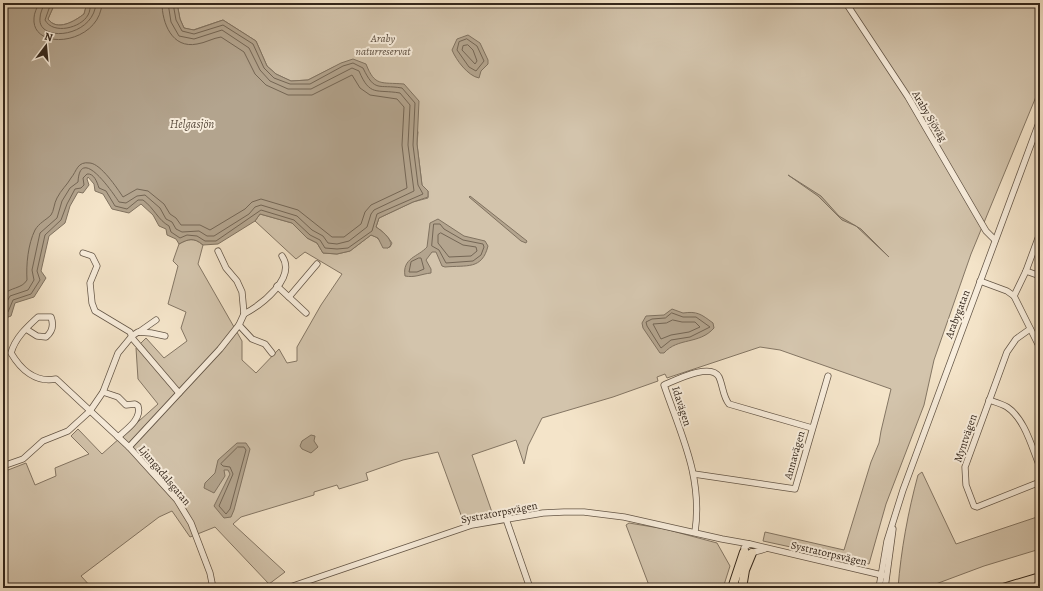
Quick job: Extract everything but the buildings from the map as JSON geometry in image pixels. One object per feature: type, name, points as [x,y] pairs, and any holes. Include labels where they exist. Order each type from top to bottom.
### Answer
[{"type":"highway","points":[[732,588],[748,552]]},
{"type":"highway","points":[[742,588],[748,552]]},
{"type":"highway","points":[[1003,588],[1040,577]]},
{"type":"highway","points":[[1021,588],[1040,582]]},
{"type":"street","name":"Araby Sjöväg","points":[[846,3],[908,97],[986,231],[995,240]]},
{"type":"street","name":"Arabygatan","points":[[879,588],[884,575],[895,516],[914,459],[1040,120]]},
{"type":"street","points":[[1014,296],[1026,271],[1040,233]]},
{"type":"street","points":[[129,447],[239,325],[244,314],[242,292],[237,281],[226,268],[218,251]]},
{"type":"street","points":[[83,253],[92,256],[97,266],[90,283],[92,303],[95,311],[125,329],[179,393]]},
{"type":"street","points":[[244,314],[260,304],[277,286],[286,270],[286,261],[282,256]]},
{"type":"street","points":[[289,297],[317,264]]},
{"type":"street","points":[[1026,271],[1040,276]]},
{"type":"street","points":[[980,281],[1007,291],[1014,296],[1040,348]]},
{"type":"street","points":[[277,286],[306,312]]},
{"type":"street","name":"Ljungadalsgatan","points":[[26,329],[37,336],[46,337],[50,333],[53,322],[51,317],[38,317],[26,329],[13,347],[11,354],[23,368],[39,379],[47,380],[56,378],[129,447],[177,500],[191,523],[210,573],[213,588]]},
{"type":"street","points":[[3,466],[23,459],[43,441],[68,430],[90,410],[103,392],[118,353],[132,336],[156,320]]},
{"type":"street","points":[[239,325],[252,339],[265,344],[272,353]]},
{"type":"street","name":"Myntvägen","points":[[1030,329],[1011,343],[965,467],[966,485],[974,506],[980,507],[1040,482]]},
{"type":"street","points":[[138,332],[165,336]]},
{"type":"street","name":"Idavägen","points":[[695,532],[697,502],[694,474],[664,385],[700,372],[713,372],[718,376],[729,404],[812,428]]},
{"type":"street","name":"Annavägen","points":[[694,474],[795,489],[828,376]]},
{"type":"street","points":[[103,392],[118,397],[126,405],[135,404],[138,406],[139,415],[135,421],[118,437]]},
{"type":"street","points":[[989,400],[1006,406],[1015,415],[1040,467]]},
{"type":"street","name":"Systratorpsvägen","points":[[287,588],[472,526],[543,513],[584,512],[624,517],[695,532],[722,540],[748,552],[768,549]]},
{"type":"street","points":[[506,519],[530,588]]},
{"type":"street","name":"Systratorpsvägen","points":[[722,540],[750,544],[884,575]]},
{"type":"street","points":[[750,544],[754,548],[748,552],[745,545],[750,544]]},
{"type":"street","name":"Arabygatan","points":[[884,575],[886,588]]},
{"type":"green space","points":[[55,3],[87,3],[84,14],[76,20],[66,24],[56,25],[48,19]]},
{"type":"green space","name":"Araby naturreservat","points":[[177,3],[1040,3],[1040,87],[971,254],[934,360],[924,405],[886,504],[869,564],[763,541],[765,532],[844,550],[871,462],[879,443],[891,389],[780,350],[760,347],[667,378],[665,374],[657,377],[658,381],[613,397],[542,418],[528,446],[524,464],[516,440],[472,455],[493,515],[464,523],[438,452],[403,460],[366,473],[368,480],[339,489],[337,485],[314,492],[314,495],[241,517],[233,524],[285,572],[269,584],[215,527],[190,537],[172,511],[159,517],[81,576],[92,588],[3,588],[3,472],[26,463],[35,485],[56,476],[55,468],[89,454],[71,436],[78,429],[102,454],[158,404],[138,379],[136,348],[146,338],[164,358],[187,341],[181,328],[186,312],[168,304],[178,266],[173,261],[179,244],[185,241],[194,240],[203,245],[198,264],[242,341],[242,360],[256,373],[279,349],[287,363],[297,361],[297,347],[321,305],[342,274],[305,252],[296,259],[255,221],[260,214],[292,223],[307,238],[317,243],[323,253],[337,254],[350,251],[371,235],[376,237],[387,248],[390,247],[392,243],[383,232],[376,227],[379,218],[413,202],[428,198],[428,191],[422,185],[417,144],[418,132],[395,94],[334,67],[308,80],[291,81],[276,74],[267,66],[256,41],[223,20],[193,30],[184,28],[180,19]]},
{"type":"green space","points":[[922,472],[956,544],[1040,516],[1040,549],[984,566],[925,588],[898,588],[908,517],[918,475]]},
{"type":"green space","points":[[629,523],[665,529],[717,543],[730,566],[723,588],[650,588],[626,525]]},
{"type":"water","name":"Helgasjön","points":[[3,3],[55,3],[48,19],[56,25],[61,25],[76,20],[84,14],[87,3],[177,3],[180,19],[184,28],[194,30],[223,20],[256,41],[267,66],[276,74],[291,81],[308,80],[341,63],[353,59],[366,64],[372,77],[376,80],[384,83],[404,84],[419,101],[417,144],[422,185],[428,191],[428,197],[413,202],[379,218],[376,227],[390,240],[391,245],[388,248],[383,248],[378,238],[371,235],[350,251],[337,254],[323,253],[317,243],[307,238],[292,223],[260,214],[255,221],[218,244],[203,245],[197,241],[191,240],[179,244],[176,239],[167,235],[166,229],[159,226],[153,215],[141,204],[129,213],[112,209],[103,194],[95,191],[94,184],[88,177],[87,179],[89,185],[83,193],[78,192],[70,206],[65,223],[49,236],[41,271],[46,278],[34,297],[15,303],[11,316],[3,319]]},
{"type":"water","points":[[468,35],[480,43],[488,60],[488,64],[481,71],[479,78],[475,77],[463,67],[452,50],[457,39]]},
{"type":"water","points":[[788,175],[821,196],[839,216],[856,226],[842,220],[818,196]]},
{"type":"water","points":[[470,196],[527,241],[526,243],[521,241],[469,197]]},
{"type":"water","points":[[438,219],[464,236],[485,241],[488,246],[485,254],[478,263],[472,265],[445,267],[442,266],[436,252],[432,252],[426,260],[431,269],[431,273],[405,276],[406,265],[408,262],[427,247],[430,223]]},
{"type":"water","points":[[856,226],[861,229],[889,257]]},
{"type":"water","points":[[672,309],[683,313],[692,312],[699,314],[713,323],[714,328],[702,337],[676,345],[664,353],[660,353],[643,328],[642,323],[646,316],[664,315]]},
{"type":"water","points":[[311,435],[315,436],[314,441],[318,447],[311,453],[302,449],[300,446],[302,441]]},
{"type":"water","points":[[237,443],[246,443],[250,449],[234,510],[231,517],[224,518],[214,506],[230,474],[228,470],[224,470],[225,476],[214,493],[204,488],[205,483],[215,473],[218,460]]}]
